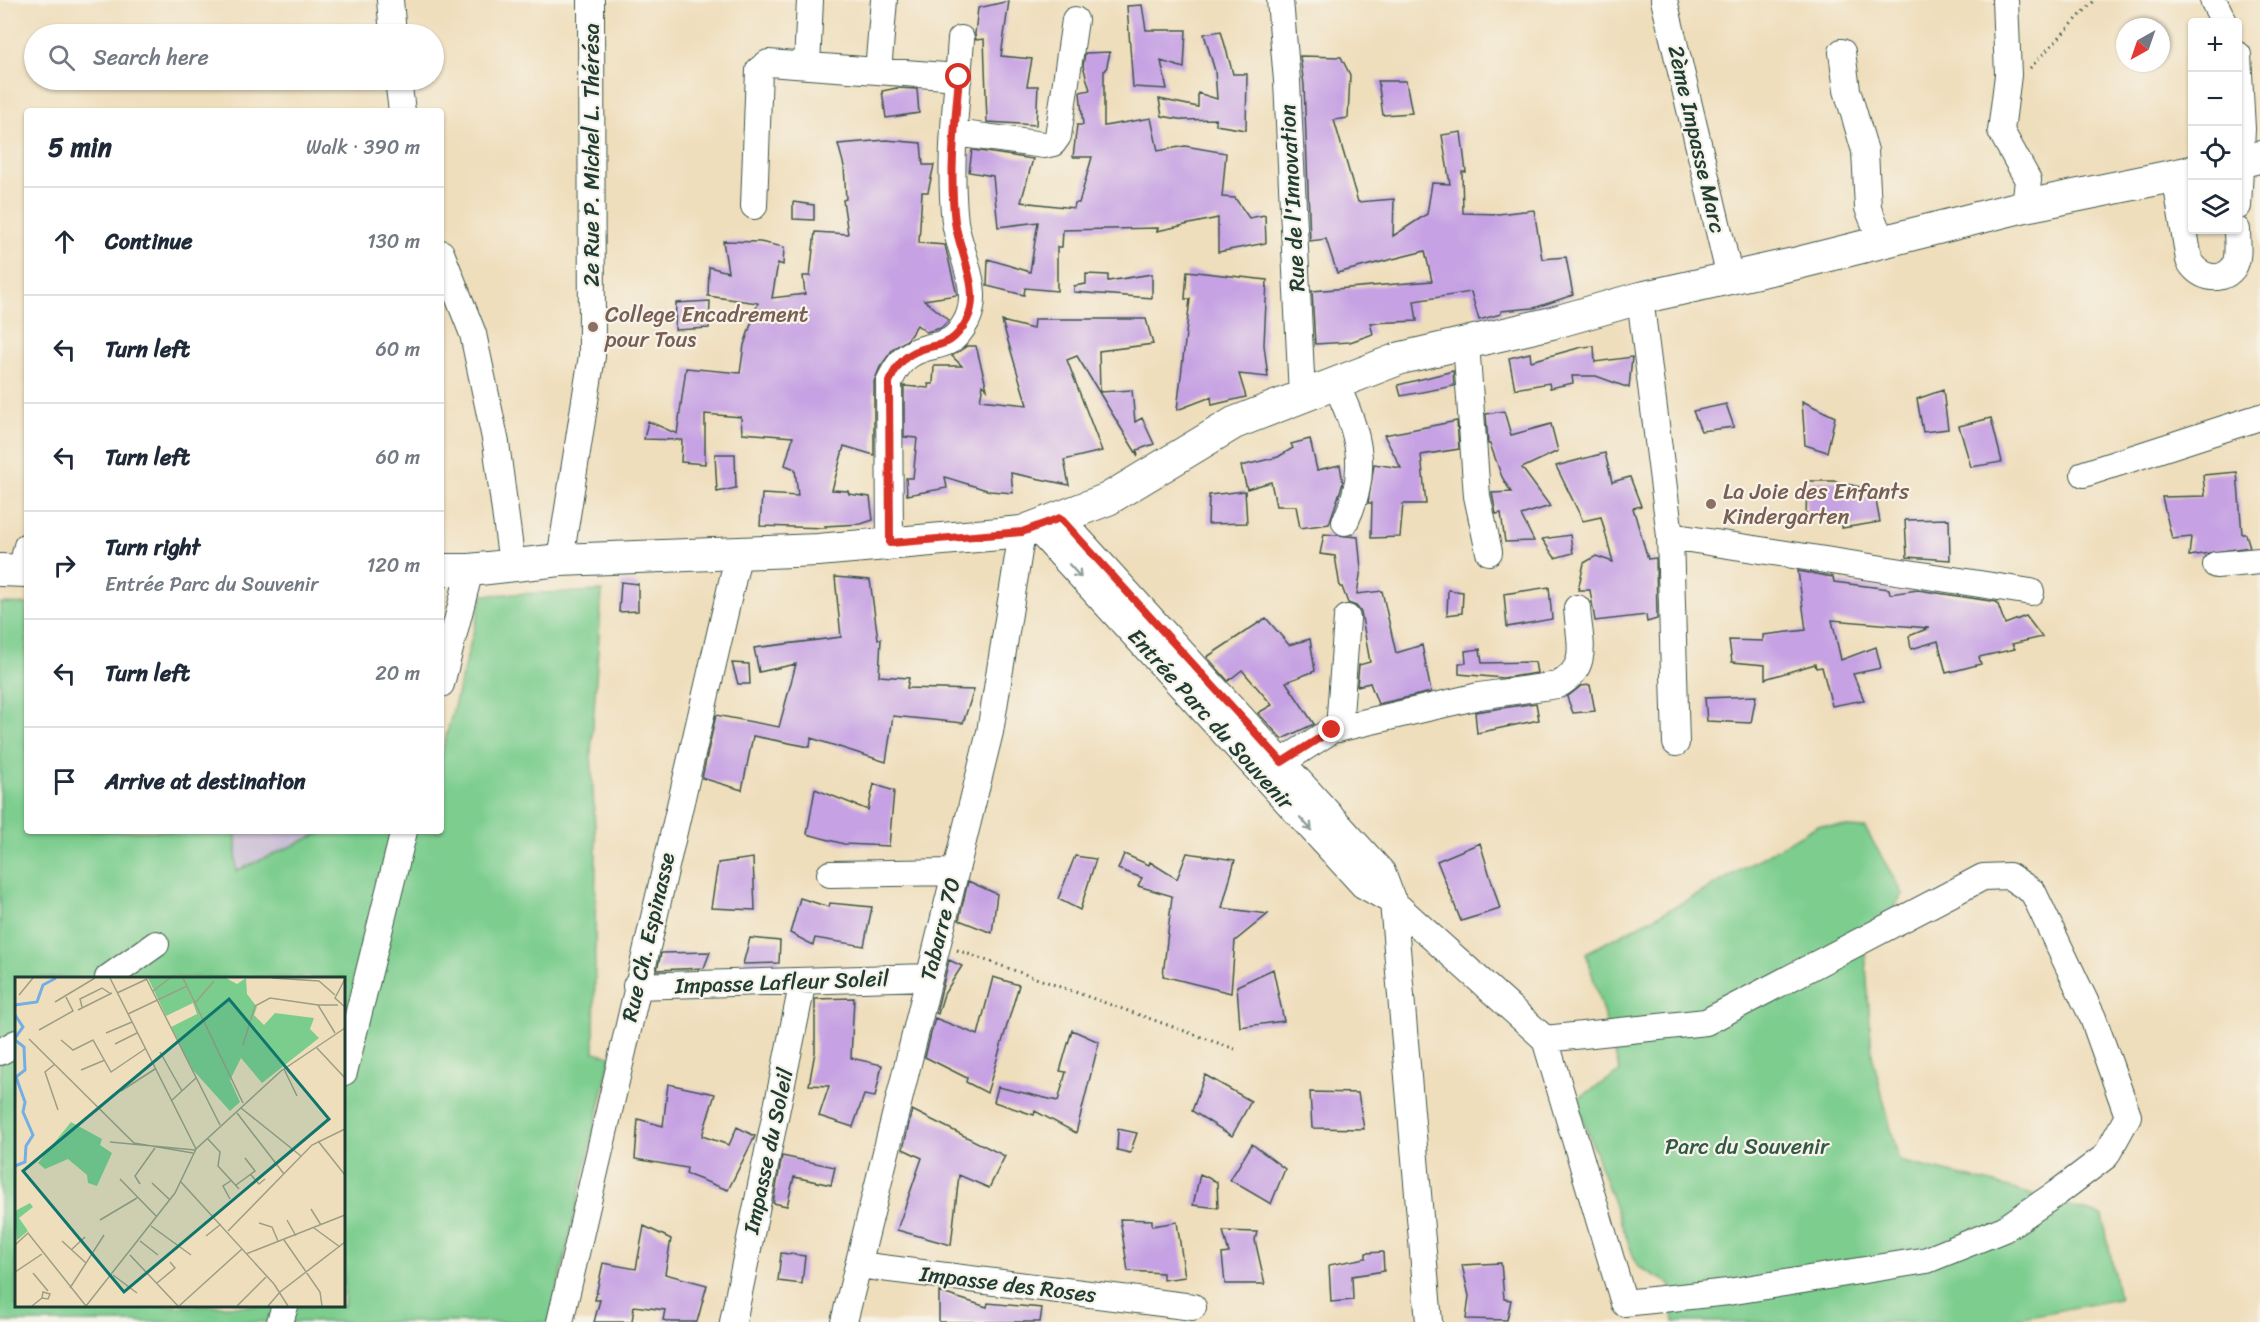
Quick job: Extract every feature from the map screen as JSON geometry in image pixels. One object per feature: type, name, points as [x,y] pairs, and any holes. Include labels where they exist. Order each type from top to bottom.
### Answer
[{"type":"main road","points":[[455,570],[560,560],[818,549],[1039,526],[1108,499],[1234,423],[1401,358],[2025,206],[2184,173]]},
{"type":"street","points":[[390,0],[392,24]]},
{"type":"street","name":"2e Rue P. Michel L. Thérésa","points":[[560,560],[592,356],[591,0]]},
{"type":"street","points":[[807,66],[810,0]]},
{"type":"street","points":[[878,71],[884,0]]},
{"type":"street","name":"Rue de l'Innovation","points":[[1280,0],[1287,81],[1302,396]]},
{"type":"street","name":"2ème Impasse Marc","points":[[1664,0],[1730,278]]},
{"type":"street","points":[[2005,0],[2008,75],[2001,131],[2028,180],[2025,206]]},
{"type":"street","points":[[2213,0],[2222,18]]},
{"type":"street","points":[[955,133],[1044,145],[1053,143],[1058,136],[1075,20]]},
{"type":"street","points":[[890,543],[889,382],[898,365],[911,353],[945,345],[956,336],[968,318],[971,302],[967,262],[955,224],[952,173],[962,39]]},
{"type":"street","points":[[1842,52],[1847,90],[1865,151],[1868,208],[1881,242]]},
{"type":"street","points":[[754,206],[759,70],[768,63],[959,77]]},
{"type":"street","points":[[2239,72],[2245,161],[2242,180]]},
{"type":"street","points":[[399,90],[402,108]]},
{"type":"street","points":[[2184,173],[2189,260],[2193,270],[2205,277],[2224,275],[2233,268],[2236,260],[2237,234]]},
{"type":"street","points":[[444,267],[473,334],[496,443],[512,564]]},
{"type":"street","points":[[1640,298],[1670,536],[1676,743]]},
{"type":"street","points":[[1466,343],[1477,496],[1489,552]]},
{"type":"street","points":[[1335,383],[1347,407],[1358,440],[1360,484],[1345,522]]},
{"type":"street","points":[[2084,474],[2260,417]]},
{"type":"street","name":"Entrée Parc du Souvenir","points":[[1039,526],[1282,762],[1382,872],[1393,902]]},
{"type":"street","name":"Entrée Parc du Souvenir","points":[[1039,526],[1363,885],[1393,902],[1545,1039]]},
{"type":"street","name":"Tabarre 70","points":[[844,1322],[1039,526]]},
{"type":"street","points":[[1670,536],[2031,592]]},
{"type":"street","name":"Rue Ch. Espinasse","points":[[560,1322],[636,986],[739,552]]},
{"type":"street","points":[[2216,565],[2260,561]]},
{"type":"street","points":[[444,660],[455,570]]},
{"type":"street","points":[[1282,762],[1332,730],[1479,696],[1558,685],[1569,678],[1581,661],[1577,608]]},
{"type":"street","points":[[1339,729],[1347,618]]},
{"type":"street","points":[[345,1068],[403,834]]},
{"type":"street","points":[[830,874],[954,872]]},
{"type":"street","points":[[2009,876],[2032,892],[2093,1018],[2128,1116],[2106,1156],[2057,1192],[2004,1229],[1927,1260],[1728,1292],[1624,1303],[1545,1039],[1706,1022],[1983,877],[2009,876]]},
{"type":"street","points":[[1393,902],[1429,1322]]},
{"type":"street","points":[[109,977],[156,944]]},
{"type":"street","name":"Impasse Lafleur Soleil","points":[[636,986],[928,977]]},
{"type":"street","name":"Impasse du Soleil","points":[[733,1322],[803,981]]},
{"type":"street","points":[[0,1052],[15,1043]]},
{"type":"street","name":"Impasse des Roses","points":[[858,1265],[1193,1307]]},
{"type":"street","points":[[280,1322],[284,1307]]},
{"type":"path","points":[[2030,68],[2095,0]]},
{"type":"path","points":[[936,943],[1235,1049]]},
{"type":"shaded area","points":[[236,834],[318,834],[235,871]]},
{"type":"green space","points":[[602,591],[591,753],[596,848],[594,1052],[611,1056],[550,1322],[0,1322],[0,603],[24,604],[24,834],[236,834],[236,871],[318,834],[444,834],[444,744],[483,595]]},
{"type":"green space","name":"Parc du Souvenir","points":[[1818,825],[1865,828],[1903,894],[1865,950],[1872,1055],[1899,1161],[1996,1184],[2103,1216],[2119,1299],[1998,1322],[1674,1322],[1670,1284],[1637,1266],[1576,1100],[1620,1072],[1586,953],[1699,894]]},
{"type":"building","points":[[1009,1],[1001,56],[1032,59],[1027,86],[1038,86],[1036,125],[987,122],[984,39],[976,40],[975,34],[978,8]]},
{"type":"building","points":[[1142,5],[1146,30],[1186,30],[1184,68],[1161,61],[1167,89],[1133,87],[1127,6]]},
{"type":"building","points":[[1221,31],[1233,74],[1247,74],[1246,130],[1216,125],[1216,119],[1184,120],[1162,116],[1159,99],[1198,107],[1198,93],[1217,99],[1215,71],[1204,34]]},
{"type":"building","points":[[1110,52],[1104,71],[1104,126],[1151,118],[1158,151],[1185,146],[1226,153],[1222,197],[1235,198],[1249,218],[1265,215],[1266,243],[1218,252],[1218,218],[1157,231],[1158,228],[1063,230],[1062,247],[1057,247],[1057,291],[1025,288],[1024,295],[987,286],[988,259],[1030,272],[1038,222],[998,227],[993,176],[969,172],[972,150],[1033,159],[1021,202],[1074,208],[1075,203],[1079,203],[1092,157],[1073,157],[1077,125],[1083,125],[1080,92],[1090,90],[1083,66],[1085,53]]},
{"type":"building","points":[[1300,56],[1341,57],[1350,75],[1348,118],[1334,120],[1358,202],[1394,199],[1393,236],[1427,214],[1432,183],[1450,184],[1442,135],[1461,132],[1466,172],[1462,172],[1463,213],[1498,214],[1534,210],[1542,259],[1566,257],[1573,295],[1534,308],[1501,311],[1501,314],[1479,320],[1471,292],[1414,301],[1417,321],[1370,323],[1373,334],[1350,342],[1315,344],[1312,291],[1432,281],[1425,251],[1337,273],[1326,239],[1310,241],[1304,85]]},
{"type":"building","points":[[1378,81],[1406,81],[1412,113],[1383,115]]},
{"type":"building","points":[[897,88],[917,89],[919,113],[886,118],[882,91]]},
{"type":"building","points":[[886,140],[921,143],[923,165],[934,165],[928,192],[922,192],[919,243],[945,245],[957,295],[924,300],[949,320],[941,328],[926,332],[917,325],[908,339],[893,349],[880,367],[874,382],[874,455],[844,446],[832,490],[848,491],[849,494],[870,497],[873,520],[861,524],[825,526],[826,528],[760,526],[762,494],[798,496],[795,469],[785,465],[793,437],[742,433],[741,417],[705,414],[705,464],[681,462],[682,440],[644,439],[648,421],[677,434],[686,368],[740,373],[744,345],[758,303],[708,296],[709,267],[728,272],[723,241],[760,242],[784,247],[783,265],[778,263],[772,298],[805,294],[803,276],[810,276],[815,232],[848,234],[843,200],[846,199],[844,166],[838,144]]},
{"type":"building","points":[[793,202],[814,205],[814,220],[793,219]]},
{"type":"building","points":[[1187,271],[1267,280],[1264,345],[1268,377],[1239,374],[1246,397],[1212,405],[1211,397],[1177,410],[1190,299],[1185,299]]},
{"type":"building","points":[[1086,274],[1108,275],[1108,281],[1152,274],[1152,298],[1074,292],[1074,286],[1086,284]]},
{"type":"building","points":[[710,301],[709,328],[675,330],[676,303]]},
{"type":"building","points":[[1034,319],[1146,319],[1153,344],[1099,351],[1100,392],[1132,390],[1135,422],[1142,418],[1154,444],[1137,450],[1138,456],[1077,356],[1067,360],[1102,451],[1064,460],[1069,485],[1011,473],[1013,493],[990,491],[945,477],[947,488],[907,495],[906,478],[913,478],[917,438],[904,437],[904,386],[929,388],[928,384],[933,384],[934,366],[962,366],[952,356],[967,346],[976,346],[987,389],[983,385],[980,400],[1027,405],[1002,321],[1033,329]]},
{"type":"building","points":[[1594,346],[1595,362],[1632,357],[1629,388],[1596,376],[1572,376],[1573,383],[1550,388],[1549,383],[1515,389],[1509,358],[1530,353],[1531,361],[1582,347]]},
{"type":"building","points":[[1453,371],[1454,386],[1401,396],[1398,385]]},
{"type":"building","points":[[1943,390],[1948,429],[1923,432],[1917,399]]},
{"type":"building","points":[[1802,401],[1835,417],[1827,452],[1805,445]]},
{"type":"building","points":[[1726,404],[1734,427],[1701,431],[1693,411]]},
{"type":"building","points":[[1504,411],[1511,435],[1551,424],[1558,451],[1522,468],[1550,506],[1521,515],[1534,541],[1505,542],[1501,513],[1496,514],[1492,493],[1511,492],[1502,477],[1490,444],[1488,444],[1486,414]]},
{"type":"building","points":[[1991,418],[2002,462],[1971,467],[1959,426]]},
{"type":"building","points":[[1457,421],[1459,449],[1421,455],[1426,504],[1403,504],[1400,537],[1371,538],[1372,503],[1368,503],[1374,464],[1401,468],[1384,435]]},
{"type":"building","points":[[1310,439],[1317,470],[1340,465],[1343,483],[1329,524],[1300,528],[1296,506],[1276,506],[1271,482],[1247,489],[1241,466],[1278,457],[1293,448],[1291,444]]},
{"type":"building","points":[[1605,453],[1612,482],[1630,477],[1641,506],[1633,508],[1648,559],[1656,558],[1657,619],[1647,622],[1646,615],[1595,621],[1590,590],[1578,590],[1584,563],[1596,556],[1613,562],[1601,517],[1583,521],[1556,466]]},
{"type":"building","points":[[715,454],[735,454],[736,488],[717,492]]},
{"type":"building","points":[[2237,472],[2242,534],[2246,534],[2250,547],[2189,556],[2191,537],[2172,539],[2162,497],[2205,496],[2203,475]]},
{"type":"building","points":[[1807,481],[1834,481],[1874,490],[1880,522],[1842,528],[1843,516],[1806,518]]},
{"type":"building","points":[[1245,491],[1247,523],[1208,524],[1209,495]]},
{"type":"building","points":[[1949,519],[1950,560],[1907,557],[1905,520]]},
{"type":"building","points":[[1324,534],[1358,537],[1361,569],[1357,594],[1382,591],[1396,653],[1422,645],[1431,692],[1378,704],[1370,683],[1357,686],[1359,665],[1370,662],[1361,612],[1356,606],[1348,603],[1340,587],[1335,556],[1320,554]]},
{"type":"building","points":[[1570,535],[1573,553],[1555,558],[1542,539]]},
{"type":"building","points":[[1798,571],[1833,577],[1834,582],[1889,589],[1890,594],[1918,590],[1997,602],[2005,624],[2026,616],[2042,637],[2012,644],[2015,649],[1979,657],[1981,664],[1946,673],[1938,641],[1911,649],[1909,636],[1929,628],[1832,620],[1841,660],[1876,647],[1881,668],[1853,674],[1864,700],[1832,706],[1822,667],[1816,668],[1815,664],[1765,679],[1765,665],[1732,662],[1729,640],[1763,641],[1763,635],[1806,630]]},
{"type":"building","points":[[835,577],[870,580],[878,639],[881,639],[879,676],[909,678],[907,688],[974,690],[963,723],[893,716],[886,762],[811,738],[810,747],[753,736],[742,790],[702,778],[716,715],[779,727],[796,664],[759,672],[754,648],[841,637]]},
{"type":"building","points":[[621,582],[638,584],[638,611],[619,612]]},
{"type":"building","points":[[1549,587],[1552,619],[1507,627],[1504,594]]},
{"type":"building","points":[[1448,590],[1463,592],[1462,613],[1447,615]]},
{"type":"building","points":[[1266,618],[1289,645],[1310,639],[1315,671],[1286,682],[1314,724],[1282,739],[1258,713],[1272,705],[1242,670],[1228,681],[1207,657]]},
{"type":"building","points":[[1480,649],[1482,663],[1535,662],[1537,673],[1503,678],[1459,674],[1459,663],[1466,663],[1465,651]]},
{"type":"building","points":[[732,663],[749,664],[750,684],[738,684]]},
{"type":"building","points":[[1590,685],[1595,711],[1573,713],[1567,697],[1581,686]]},
{"type":"building","points":[[1756,696],[1751,723],[1707,721],[1705,698]]},
{"type":"building","points":[[1536,703],[1539,720],[1477,733],[1475,712]]},
{"type":"building","points":[[874,784],[894,791],[889,846],[844,844],[807,834],[815,789],[868,810]]},
{"type":"building","points":[[1480,843],[1500,909],[1461,921],[1437,861]]},
{"type":"building","points":[[1187,853],[1235,860],[1222,908],[1268,914],[1235,941],[1231,993],[1163,976],[1172,896],[1138,886],[1142,878],[1118,869],[1124,854],[1149,865],[1150,862],[1177,879]]},
{"type":"building","points":[[1075,856],[1096,859],[1080,910],[1058,899]]},
{"type":"building","points":[[753,858],[755,910],[711,908],[718,863]]},
{"type":"building","points":[[968,881],[997,894],[992,933],[959,920]]},
{"type":"building","points":[[800,898],[829,907],[830,903],[872,907],[864,946],[815,938],[813,945],[790,933]]},
{"type":"building","points":[[750,938],[780,941],[779,963],[743,964]]},
{"type":"building","points":[[710,952],[704,968],[657,970],[661,953]]},
{"type":"building","points":[[949,960],[962,966],[944,994],[938,1014],[936,1013]]},
{"type":"building","points":[[1273,969],[1284,1021],[1240,1027],[1237,986]]},
{"type":"building","points":[[993,977],[1019,985],[987,1093],[966,1082],[967,1078],[925,1057],[935,1018],[978,1035]]},
{"type":"building","points":[[854,998],[851,1058],[882,1065],[875,1097],[864,1095],[853,1127],[819,1116],[829,1086],[809,1085],[815,1052],[815,999]]},
{"type":"building","points":[[1072,1030],[1099,1042],[1076,1133],[1035,1111],[1034,1115],[994,1102],[998,1087],[1058,1101],[1066,1072],[1060,1071]]},
{"type":"building","points":[[1205,1075],[1251,1101],[1232,1136],[1192,1111]]},
{"type":"building","points":[[668,1084],[715,1094],[702,1136],[729,1145],[737,1127],[755,1136],[728,1190],[686,1174],[687,1168],[635,1159],[638,1119],[663,1126]]},
{"type":"building","points":[[1310,1092],[1358,1093],[1364,1129],[1312,1128]]},
{"type":"building","points":[[912,1110],[1005,1156],[989,1188],[959,1175],[951,1245],[897,1230],[922,1158],[903,1149]]},
{"type":"building","points":[[1118,1129],[1137,1133],[1130,1153],[1117,1150]]},
{"type":"building","points":[[1252,1144],[1285,1169],[1271,1204],[1230,1180]]},
{"type":"building","points":[[782,1156],[835,1167],[831,1185],[794,1177],[787,1206],[773,1203]]},
{"type":"building","points":[[1200,1174],[1217,1182],[1218,1208],[1193,1205]]},
{"type":"building","points":[[1120,1219],[1152,1220],[1152,1226],[1177,1222],[1185,1277],[1163,1280],[1163,1273],[1128,1271]]},
{"type":"building","points":[[644,1226],[671,1239],[665,1274],[707,1285],[697,1322],[663,1320],[665,1310],[634,1306],[632,1322],[594,1322],[600,1300],[595,1300],[603,1263],[636,1269]]},
{"type":"building","points":[[1223,1231],[1257,1232],[1255,1240],[1265,1284],[1225,1284],[1222,1254],[1229,1253]]},
{"type":"building","points":[[1383,1252],[1384,1271],[1352,1276],[1353,1300],[1331,1302],[1329,1265],[1366,1258],[1366,1253]]},
{"type":"building","points":[[781,1253],[805,1256],[802,1284],[778,1281]]},
{"type":"building","points":[[1501,1263],[1504,1299],[1511,1300],[1507,1320],[1466,1319],[1469,1296],[1462,1265]]},
{"type":"building","points":[[939,1292],[987,1307],[988,1303],[1042,1308],[1040,1322],[939,1322]]},
{"type":"place","name":"College Encadrement pour Tous","points":[[593,327]]},
{"type":"place","name":"La Joie des Enfants Kindergarten","points":[[1711,504]]},
{"type":"route","points":[[959,77],[952,173],[955,224],[967,262],[971,302],[968,318],[956,336],[945,345],[911,353],[898,365],[889,382],[890,543],[1022,532],[1060,518],[1282,762],[1332,730]]}]
